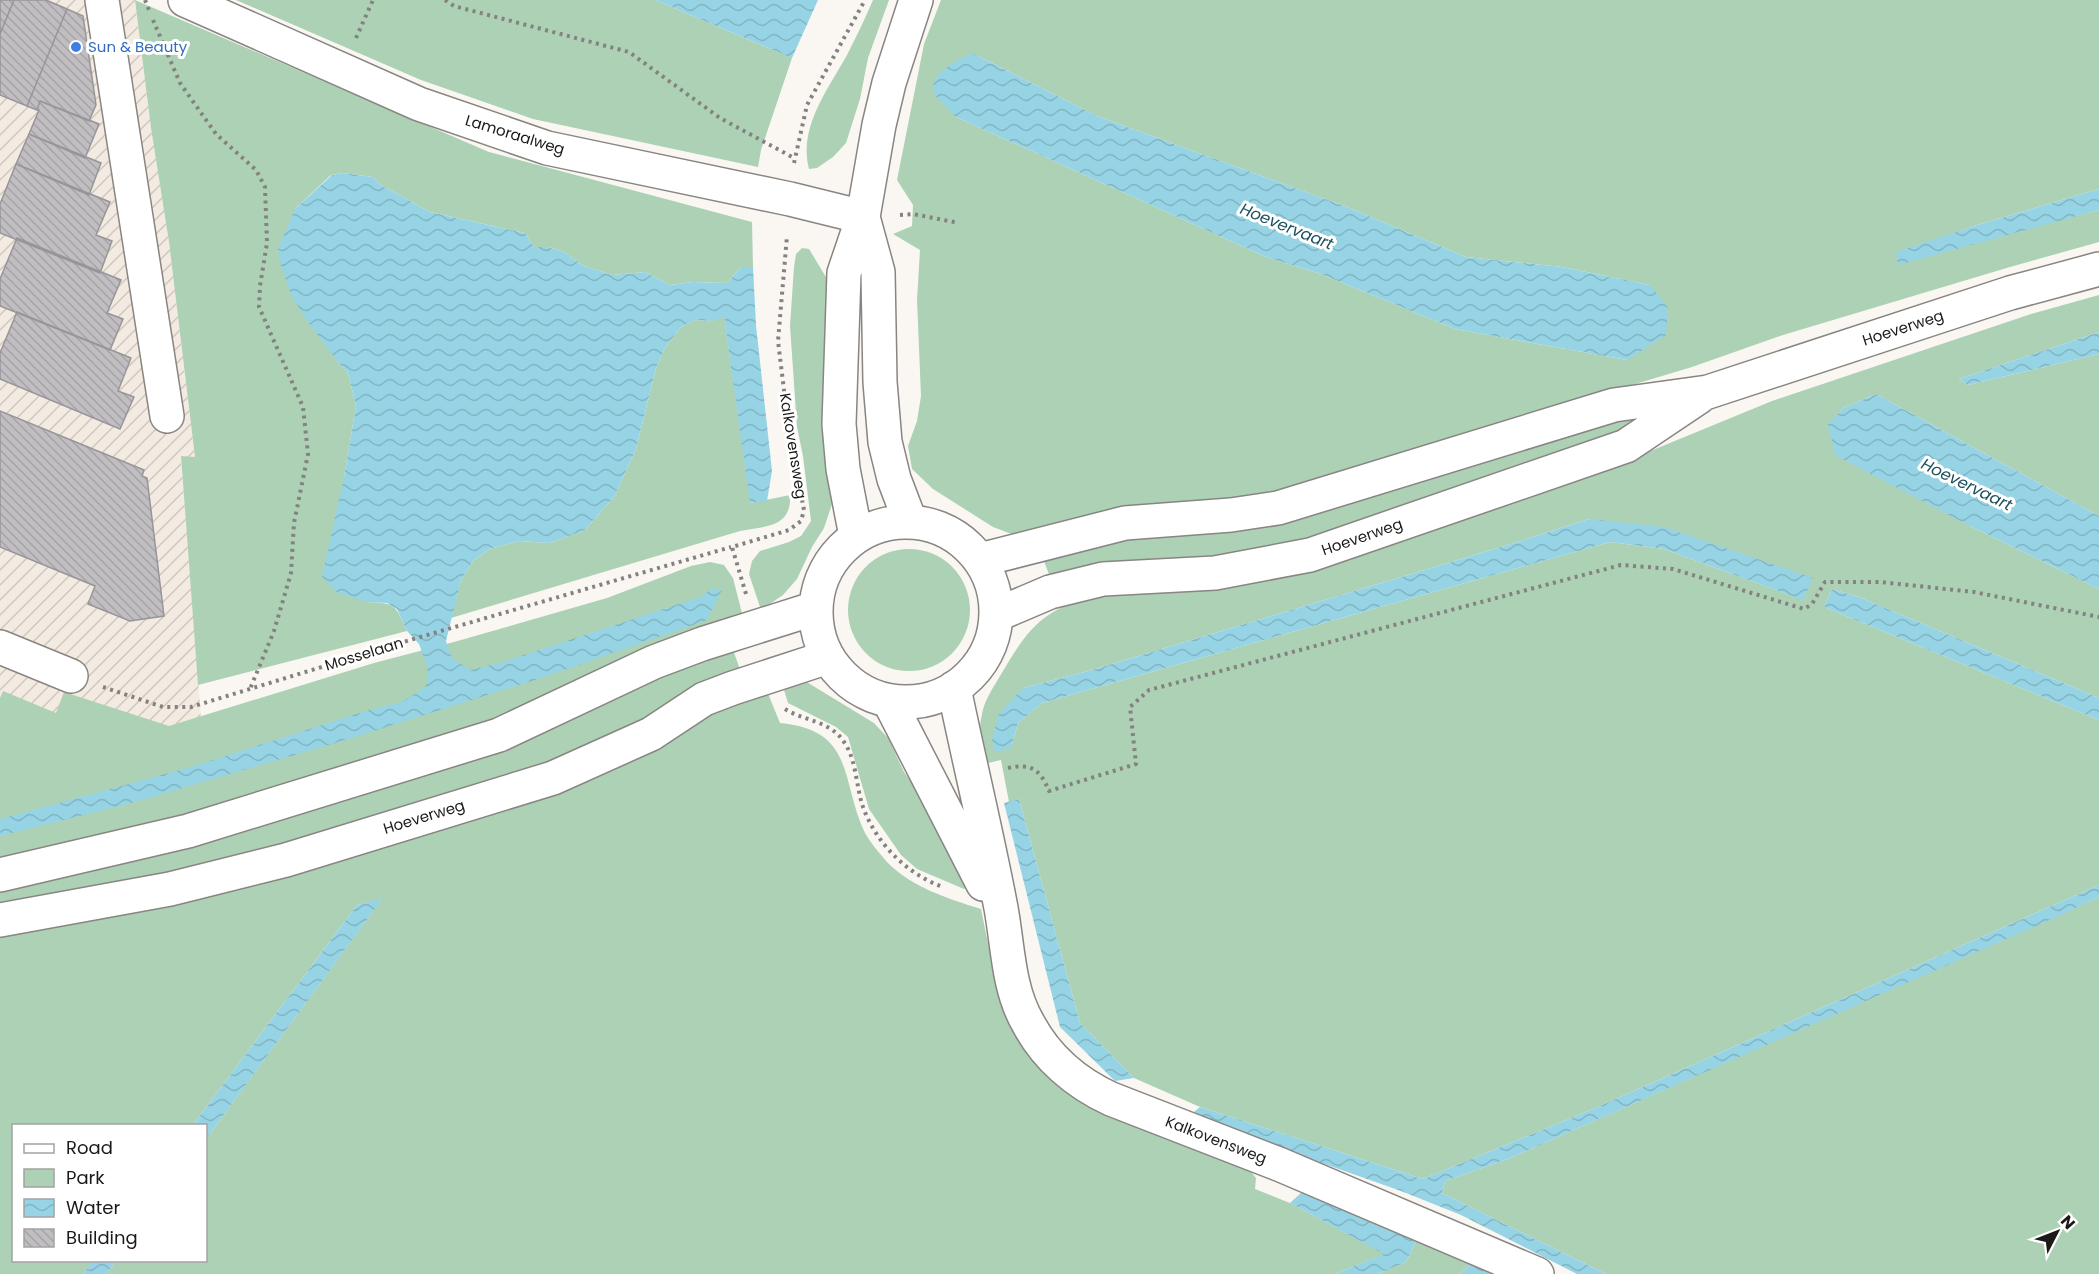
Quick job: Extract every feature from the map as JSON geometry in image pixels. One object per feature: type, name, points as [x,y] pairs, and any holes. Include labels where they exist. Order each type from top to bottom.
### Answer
[{"type":"main road","points":[[102,0],[167,416]]},
{"type":"main road","name":"Lamoraalweg","points":[[185,0],[419,104],[547,148],[790,199],[863,217]]},
{"type":"main road","points":[[856,536],[843,469],[839,424],[844,273],[863,217],[884,104],[916,0]]},
{"type":"main road","points":[[863,217],[878,272],[880,382],[885,442],[894,479],[910,521]]},
{"type":"main road","name":"Hoeverweg","points":[[980,560],[1125,523],[1231,515],[1278,508],[1614,405],[1708,392],[2010,293],[2099,269]]},
{"type":"main road","name":"Hoeverweg","points":[[996,615],[1050,592],[1103,579],[1215,573],[1310,555],[1626,446],[1708,392]]},
{"type":"main road","points":[[910,521],[937,527],[961,540],[980,560],[992,586],[996,615],[990,644],[975,669],[954,688],[933,698],[912,702],[889,701],[865,692],[844,677],[828,657],[818,634],[816,609],[821,580],[835,555],[856,536],[882,525],[910,521]]},
{"type":"main road","points":[[0,875],[188,831],[500,735],[654,662],[816,609]]},
{"type":"main road","points":[[0,647],[71,676]]},
{"type":"main road","name":"Hoeverweg","points":[[0,920],[170,889],[286,860],[553,778],[651,734],[704,699],[828,657]]},
{"type":"main road","name":"Kalkovensweg","points":[[954,688],[1001,906],[1016,994],[1028,1024],[1056,1062],[1092,1090],[1281,1165],[1537,1274]]},
{"type":"main road","points":[[889,701],[981,882],[1001,906]]},
{"type":"path","points":[[145,0],[180,83],[216,134],[256,170],[265,186],[267,243],[259,307],[303,407],[308,454],[294,523],[291,573],[274,631],[250,689]]},
{"type":"path","points":[[445,0],[454,6],[629,52],[720,118],[794,158],[807,105],[865,0]]},
{"type":"path","name":"Kalkovensweg","points":[[732,547],[789,530],[801,521],[804,510],[789,431],[778,341],[790,199]]},
{"type":"path","points":[[913,214],[959,223]]},
{"type":"path","points":[[732,547],[756,627]]},
{"type":"path","name":"Mosselaan","points":[[71,676],[163,707],[191,707],[410,640],[732,547]]},
{"type":"path","points":[[972,775],[1023,765],[1035,770],[1043,778],[1049,790],[1136,764],[1130,707],[1149,690],[1621,566],[1673,569],[1804,609],[1812,604],[1825,582],[1880,582],[1974,592],[2099,616]]},
{"type":"path","points":[[770,675],[780,704],[785,709],[829,728],[844,742],[863,806],[875,832],[890,850],[914,873],[949,889]]},
{"type":"shaded area","points":[[0,0],[135,0],[151,128],[169,242],[195,457],[181,457],[202,731],[0,755]]},
{"type":"green space","points":[[135,0],[489,152],[752,222],[753,267],[741,267],[727,283],[693,282],[670,285],[645,272],[612,275],[584,266],[564,252],[548,247],[534,247],[525,233],[430,212],[381,185],[373,177],[342,173],[331,175],[295,209],[337,361],[348,373],[356,406],[344,477],[366,602],[389,604],[397,610],[407,631],[198,685],[181,456],[195,457],[169,242],[151,128]]},
{"type":"green space","points":[[236,0],[655,0],[792,58],[761,150],[758,167],[533,119],[421,80]]},
{"type":"green space","points":[[873,0],[889,0],[868,58],[860,99],[846,143],[833,157],[817,168],[809,169],[807,154],[811,124]]},
{"type":"green space","points":[[941,0],[2099,0],[2099,189],[1977,225],[1896,253],[2028,228],[2099,210],[2099,242],[1783,335],[1692,367],[1273,493],[1014,535],[993,527],[933,489],[912,469],[908,446],[917,421],[921,396],[917,300],[920,250],[893,234],[912,226],[913,205],[897,180],[924,44]],"holes":[[[972,53],[1097,116],[1347,207],[1466,257],[1562,267],[1650,285],[1627,360],[1455,329],[1321,274],[1266,257],[956,117]]]},
{"type":"green space","points":[[802,248],[809,249],[829,282],[825,438],[832,504],[824,528],[797,579],[783,595],[761,610],[749,574],[752,561],[760,551],[801,536],[811,521],[797,427],[790,326],[796,254]]},
{"type":"green space","points":[[2099,295],[2099,332],[1959,379],[1968,385],[2099,354],[2099,516],[1876,394],[1843,408],[1829,425],[1970,526],[2099,589],[2099,698],[1859,597],[1832,589],[1824,607],[2099,720],[2099,885],[1593,1109],[1423,1179],[1200,1107],[1134,1078],[1080,1023],[1019,799],[1009,802],[1001,760],[979,765],[980,726],[987,699],[1023,640],[1040,621],[1078,600],[1592,475],[1772,401],[2031,314]],"holes":[[[1589,519],[1803,600],[1664,549],[1610,542],[1042,703],[1018,723],[1011,748],[1023,688],[1092,670]]]},
{"type":"green space","points":[[724,316],[751,503],[790,495],[787,514],[782,520],[775,524],[740,531],[451,618],[461,580],[473,561],[489,549],[519,541],[550,543],[585,530],[614,497],[636,449],[656,368],[666,346],[681,327],[695,320],[711,321]]},
{"type":"green space","points":[[1635,412],[1641,423],[1522,468],[1280,546],[1254,552],[1050,577],[1042,556]]},
{"type":"green space","points":[[909,549],[932,553],[952,567],[966,587],[970,610],[966,633],[952,653],[932,667],[909,671],[886,667],[866,653],[852,633],[848,610],[852,587],[866,567],[886,553]]},
{"type":"green space","points":[[710,562],[724,565],[733,578],[743,617],[515,715],[167,822],[0,860],[0,698],[3,691],[56,713],[64,692],[169,726],[374,663],[607,598],[691,566]]},
{"type":"green space","points":[[733,650],[741,672],[584,755],[267,854],[0,912],[0,889],[585,711],[659,678]]},
{"type":"green space","points":[[805,681],[874,723],[888,738],[904,772],[931,810],[971,884],[964,889],[917,869],[901,855],[869,809],[848,737],[836,727],[788,703],[783,687]]},
{"type":"green space","points":[[767,691],[780,723],[804,728],[822,736],[834,747],[842,761],[857,814],[865,833],[887,862],[919,885],[981,909],[995,978],[1007,1013],[1023,1047],[1056,1082],[1248,1168],[1256,1178],[1255,1189],[1290,1203],[1385,1254],[1335,1274],[106,1274],[115,1262],[207,1262],[207,1138],[382,899],[357,905],[194,1124],[12,1124],[12,1262],[92,1262],[83,1274],[0,1274],[0,933],[595,776],[656,749],[707,715]]},
{"type":"green space","points":[[2099,897],[2099,1274],[1606,1274],[1442,1193],[1445,1181],[1508,1159]]},
{"type":"green space","points":[[1416,1241],[1471,1264],[1460,1274],[1378,1274],[1406,1262]]},
{"type":"water","points":[[655,0],[818,0],[792,58]]},
{"type":"water","name":"Hoevervaart","points":[[972,53],[1097,116],[1347,207],[1466,257],[1562,267],[1650,285],[1668,308],[1666,335],[1627,360],[1455,329],[1321,274],[1266,257],[956,117],[936,96],[935,81],[944,69]]},
{"type":"water","points":[[342,173],[373,177],[381,185],[430,212],[525,233],[534,247],[548,247],[564,252],[584,266],[612,275],[645,272],[670,285],[693,282],[727,283],[741,267],[753,267],[756,325],[772,471],[767,501],[750,503],[724,317],[711,321],[695,320],[681,327],[666,346],[656,368],[636,449],[614,497],[585,530],[550,543],[519,541],[489,549],[473,561],[461,580],[446,641],[452,658],[470,670],[503,662],[700,597],[712,588],[722,590],[707,620],[544,677],[352,738],[135,802],[0,836],[0,819],[191,767],[369,710],[402,702],[425,687],[428,680],[427,666],[419,644],[407,631],[397,609],[387,603],[366,602],[336,592],[322,577],[344,477],[356,406],[348,373],[306,319],[291,295],[278,249],[295,209],[332,175]]},
{"type":"water","points":[[2099,189],[2099,210],[1898,265],[1896,252]]},
{"type":"water","points":[[2099,332],[2099,354],[1968,385],[1959,379]]},
{"type":"water","name":"Hoevervaart","points":[[1876,394],[2099,516],[2099,589],[1970,526],[1835,455],[1828,425],[1843,408]]},
{"type":"water","points":[[1589,519],[1664,527],[1813,578],[1803,600],[1664,549],[1610,542],[1042,703],[1018,723],[1011,748],[995,752],[992,740],[999,714],[1023,688],[1092,670]]},
{"type":"water","points":[[1832,589],[1859,597],[2099,698],[2099,720],[1824,607]]},
{"type":"water","points":[[1019,799],[1080,1023],[1134,1078],[1115,1081],[1060,1027],[1004,803]]},
{"type":"water","points":[[2099,885],[2099,897],[2063,914],[1508,1159],[1445,1181],[1442,1193],[1606,1274],[1577,1274],[1461,1215],[1401,1191],[1189,1116],[1200,1107],[1423,1179],[1593,1109]]},
{"type":"water","points":[[383,898],[207,1138],[207,1124],[194,1124],[357,905]]},
{"type":"water","points":[[1302,1192],[1416,1241],[1406,1262],[1378,1274],[1335,1274],[1384,1254],[1290,1203]]},
{"type":"water","points":[[92,1262],[115,1262],[106,1274],[83,1274]]},
{"type":"water","points":[[1471,1264],[1492,1274],[1460,1274]]},
{"type":"building","points":[[0,0],[14,0],[0,34]]},
{"type":"building","points":[[14,0],[46,0],[67,9],[27,106],[0,95],[0,34]]},
{"type":"building","points":[[67,9],[83,16],[96,105],[89,121],[40,101],[37,110],[27,106]]},
{"type":"building","points":[[40,101],[99,124],[85,158],[29,134],[39,110],[37,110]]},
{"type":"building","points":[[29,134],[101,163],[89,195],[16,164]]},
{"type":"building","points":[[16,164],[110,202],[96,235],[112,241],[100,273],[0,233],[0,204]]},
{"type":"building","points":[[17,238],[121,280],[107,313],[123,319],[110,350],[0,306],[0,279]]},
{"type":"building","points":[[17,312],[131,358],[118,391],[134,397],[120,429],[0,379],[0,353]]},
{"type":"building","points":[[0,411],[144,470],[142,476],[147,478],[164,616],[130,621],[88,604],[95,586],[0,547]]},
{"type":"place","name":"Sun & Beauty","points":[[76,47]]}]
